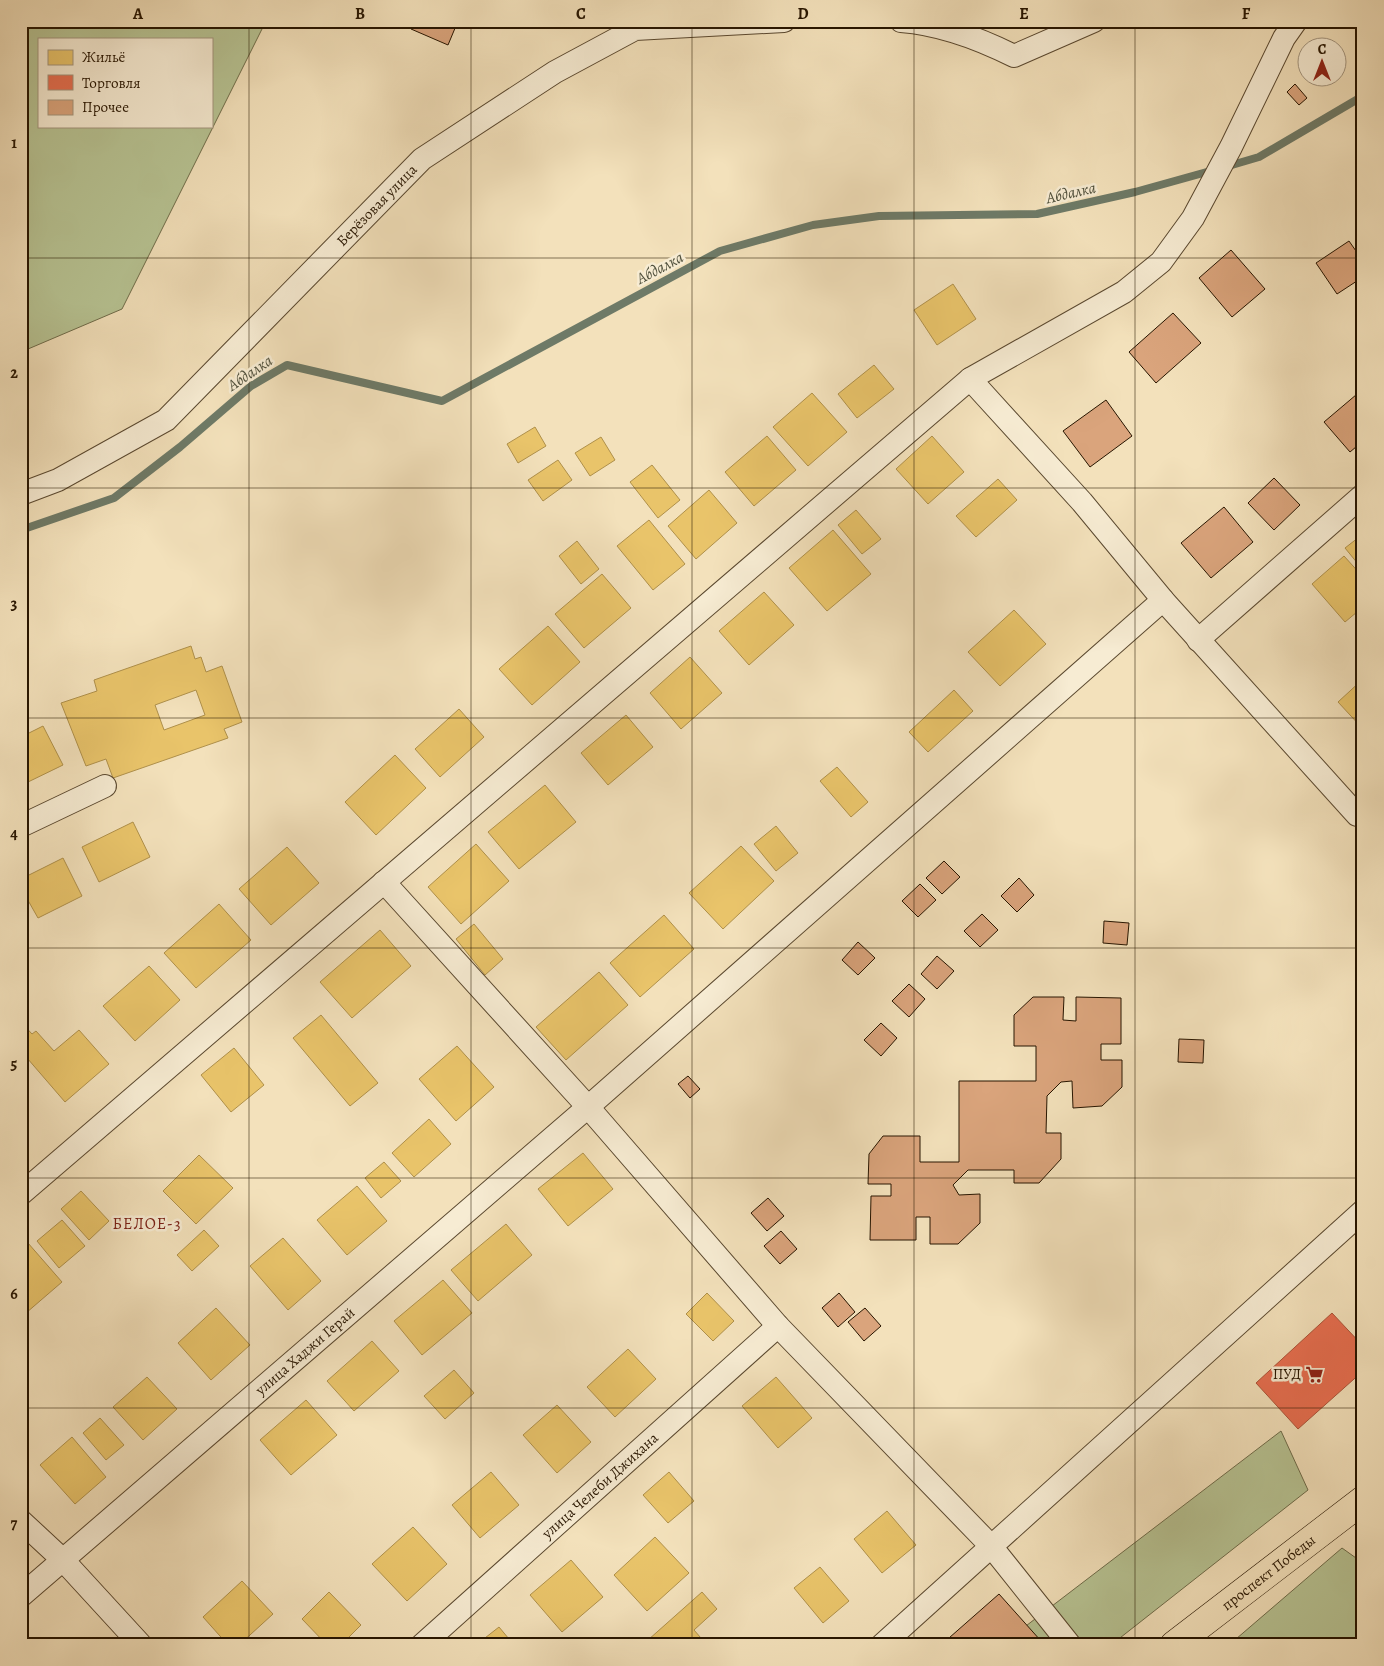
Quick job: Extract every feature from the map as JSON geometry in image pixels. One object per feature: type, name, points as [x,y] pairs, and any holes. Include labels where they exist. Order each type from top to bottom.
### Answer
[{"type":"main road","name":"проспект Победы","points":[[1174,1645],[1363,1500]]},
{"type":"street","name":"Берёзовая улица","points":[[21,494],[58,480],[166,420],[422,159],[556,72],[635,28],[784,21]]},
{"type":"street","points":[[902,21],[931,24],[990,44],[1014,56],[1094,21]]},
{"type":"street","points":[[21,1194],[970,378],[1124,292],[1160,262],[1193,218],[1231,147],[1284,27]]},
{"type":"street","points":[[970,378],[1082,502],[1198,640],[1361,816]]},
{"type":"street","points":[[1198,640],[1363,495]]},
{"type":"street","name":"улица Хаджи Герай","points":[[21,1596],[588,1107],[1163,600]]},
{"type":"street","points":[[21,826],[105,786]]},
{"type":"street","points":[[384,882],[588,1107],[778,1326],[991,1546],[1070,1645]]},
{"type":"street","points":[[882,1645],[1363,1211]]},
{"type":"street","name":"улица Челеби Джихана","points":[[422,1645],[778,1326]]},
{"type":"street","points":[[21,1521],[62,1560],[141,1645]]},
{"type":"green space","points":[[21,21],[266,21],[122,309],[21,352]]},
{"type":"green space","points":[[1281,1431],[1308,1490],[1111,1645],[1001,1645]]},
{"type":"green space","points":[[1342,1548],[1363,1563],[1363,1645],[1229,1645]]},
{"type":"building: Жильё","points":[[953,284],[976,319],[937,345],[914,310]]},
{"type":"building: Жильё","points":[[874,365],[894,389],[857,418],[838,394]]},
{"type":"building: Жильё","points":[[812,393],[847,432],[808,466],[773,427]]},
{"type":"building: Жильё","points":[[535,427],[546,446],[518,463],[507,444]]},
{"type":"building: Жильё","points":[[767,436],[796,470],[754,506],[725,472]]},
{"type":"building: Жильё","points":[[932,436],[964,472],[928,504],[896,469]]},
{"type":"building: Жильё","points":[[601,437],[615,460],[590,476],[575,453]]},
{"type":"building: Жильё","points":[[558,460],[572,480],[543,501],[528,480]]},
{"type":"building: Жильё","points":[[652,465],[680,500],[658,518],[630,482]]},
{"type":"building: Жильё","points":[[998,479],[1017,500],[976,537],[956,516]]},
{"type":"building: Жильё","points":[[709,490],[737,523],[696,559],[668,526]]},
{"type":"building: Жильё","points":[[856,510],[881,539],[862,554],[838,525]]},
{"type":"building: Жильё","points":[[649,520],[685,564],[653,590],[617,546]]},
{"type":"building: Жильё","points":[[833,530],[871,574],[827,611],[789,568]]},
{"type":"building: Жильё","points":[[1363,534],[1363,570],[1345,548]]},
{"type":"building: Жильё","points":[[577,541],[599,569],[581,584],[559,556]]},
{"type":"building: Жильё","points":[[1344,556],[1363,577],[1363,607],[1345,622],[1312,584]]},
{"type":"building: Жильё","points":[[602,574],[631,608],[584,648],[555,614]]},
{"type":"building: Жильё","points":[[764,592],[794,625],[749,665],[719,631]]},
{"type":"building: Жильё","points":[[1014,610],[1046,644],[1000,686],[968,652]]},
{"type":"building: Жильё","points":[[548,626],[580,662],[532,705],[499,669]]},
{"type":"building: Жильё","points":[[191,646],[195,659],[201,657],[206,672],[222,666],[242,722],[224,729],[228,738],[113,778],[106,759],[86,766],[61,703],[97,691],[94,680]],"holes":[[[196,690],[205,715],[164,730],[155,705]]]},
{"type":"building: Жильё","points":[[690,657],[722,693],[681,729],[650,693]]},
{"type":"building: Жильё","points":[[1363,679],[1363,729],[1338,702]]},
{"type":"building: Жильё","points":[[954,690],[973,711],[928,752],[909,732]]},
{"type":"building: Жильё","points":[[459,709],[484,737],[440,777],[415,749]]},
{"type":"building: Жильё","points":[[626,715],[653,747],[608,785],[581,753]]},
{"type":"building: Жильё","points":[[43,726],[63,765],[28,782],[21,769],[21,737]]},
{"type":"building: Жильё","points":[[395,755],[426,788],[376,835],[345,802]]},
{"type":"building: Жильё","points":[[837,767],[868,802],[851,817],[820,781]]},
{"type":"building: Жильё","points":[[545,785],[576,822],[519,869],[488,832]]},
{"type":"building: Жильё","points":[[133,822],[150,857],[99,882],[82,847]]},
{"type":"building: Жильё","points":[[776,826],[798,853],[776,871],[754,844]]},
{"type":"building: Жильё","points":[[476,844],[509,881],[461,924],[428,887]]},
{"type":"building: Жильё","points":[[741,846],[774,881],[723,929],[689,893]]},
{"type":"building: Жильё","points":[[287,847],[319,883],[271,925],[239,889]]},
{"type":"building: Жильё","points":[[63,858],[82,896],[38,918],[21,888],[21,879]]},
{"type":"building: Жильё","points":[[219,904],[251,940],[196,988],[164,953]]},
{"type":"building: Жильё","points":[[664,915],[694,949],[640,997],[610,963]]},
{"type":"building: Жильё","points":[[474,924],[503,959],[485,975],[456,939]]},
{"type":"building: Жильё","points":[[380,930],[411,966],[352,1018],[320,982]]},
{"type":"building: Жильё","points":[[149,966],[180,1000],[135,1041],[103,1006]]},
{"type":"building: Жильё","points":[[599,972],[628,1005],[566,1060],[536,1027]]},
{"type":"building: Жильё","points":[[321,1015],[378,1083],[350,1106],[293,1038]]},
{"type":"building: Жильё","points":[[21,1022],[32,1034],[36,1031],[54,1051],[79,1030],[109,1064],[65,1102],[21,1051]]},
{"type":"building: Жильё","points":[[457,1046],[494,1087],[456,1121],[419,1079]]},
{"type":"building: Жильё","points":[[234,1048],[264,1085],[231,1112],[201,1075]]},
{"type":"building: Жильё","points":[[429,1119],[451,1144],[414,1177],[392,1153]]},
{"type":"building: Жильё","points":[[583,1153],[613,1189],[568,1226],[538,1189]]},
{"type":"building: Жильё","points":[[199,1155],[233,1188],[196,1224],[163,1191]]},
{"type":"building: Жильё","points":[[384,1162],[401,1181],[381,1198],[365,1178]]},
{"type":"building: Жильё","points":[[357,1186],[387,1221],[347,1255],[317,1220]]},
{"type":"building: Жильё","points":[[81,1191],[109,1221],[89,1240],[61,1209]]},
{"type":"building: Жильё","points":[[62,1220],[85,1246],[59,1268],[37,1241]]},
{"type":"building: Жильё","points":[[506,1224],[532,1255],[478,1301],[451,1270]]},
{"type":"building: Жильё","points":[[204,1230],[219,1246],[192,1271],[177,1255]]},
{"type":"building: Жильё","points":[[21,1235],[62,1282],[26,1313],[21,1307]]},
{"type":"building: Жильё","points":[[283,1238],[321,1281],[288,1310],[250,1266]]},
{"type":"building: Жильё","points":[[443,1280],[472,1313],[422,1355],[394,1321]]},
{"type":"building: Жильё","points":[[707,1293],[734,1321],[713,1341],[686,1314]]},
{"type":"building: Жильё","points":[[216,1308],[250,1345],[211,1380],[178,1343]]},
{"type":"building: Жильё","points":[[372,1341],[399,1371],[354,1411],[327,1381]]},
{"type":"building: Жильё","points":[[628,1349],[656,1379],[615,1417],[587,1387]]},
{"type":"building: Жильё","points":[[454,1370],[474,1393],[445,1419],[424,1396]]},
{"type":"building: Жильё","points":[[147,1377],[177,1409],[143,1440],[113,1407]]},
{"type":"building: Жильё","points":[[776,1377],[812,1418],[778,1448],[742,1406]]},
{"type":"building: Жильё","points":[[306,1400],[337,1435],[291,1475],[260,1440]]},
{"type":"building: Жильё","points":[[557,1405],[591,1442],[557,1473],[523,1435]]},
{"type":"building: Жильё","points":[[100,1418],[124,1445],[106,1460],[83,1433]]},
{"type":"building: Жильё","points":[[72,1437],[106,1477],[75,1504],[40,1465]]},
{"type":"building: Жильё","points":[[491,1472],[519,1505],[480,1538],[452,1505]]},
{"type":"building: Жильё","points":[[669,1472],[694,1501],[668,1523],[643,1495]]},
{"type":"building: Жильё","points":[[887,1511],[916,1545],[882,1573],[854,1539]]},
{"type":"building: Жильё","points":[[413,1527],[447,1564],[407,1601],[372,1564]]},
{"type":"building: Жильё","points":[[655,1537],[689,1573],[647,1611],[614,1575]]},
{"type":"building: Жильё","points":[[571,1560],[603,1597],[562,1632],[530,1595]]},
{"type":"building: Жильё","points":[[820,1567],[849,1601],[823,1623],[794,1588]]},
{"type":"building: Жильё","points":[[242,1581],[273,1614],[239,1645],[228,1645],[203,1617]]},
{"type":"building: Жильё","points":[[329,1592],[361,1625],[341,1645],[327,1645],[302,1619]]},
{"type":"building: Жильё","points":[[702,1592],[717,1609],[694,1630],[707,1645],[652,1645],[648,1640]]},
{"type":"building: Жильё","points":[[499,1627],[514,1645],[476,1645]]},
{"type":"building: Торговля","points":[[1332,1313],[1363,1346],[1363,1371],[1298,1429],[1256,1383]]},
{"type":"building: Прочее","points":[[415,21],[458,21],[448,45],[411,29]]},
{"type":"building: Прочее","points":[[1295,84],[1296,88],[1298,88],[1307,98],[1299,105],[1287,92]]},
{"type":"building: Прочее","points":[[1349,241],[1363,261],[1363,277],[1337,294],[1316,263]]},
{"type":"building: Прочее","points":[[1231,250],[1265,289],[1232,317],[1199,278]]},
{"type":"building: Прочее","points":[[1173,313],[1201,343],[1156,383],[1129,352]]},
{"type":"building: Прочее","points":[[1363,389],[1363,441],[1350,452],[1324,422]]},
{"type":"building: Прочее","points":[[1106,400],[1132,436],[1090,467],[1063,431]]},
{"type":"building: Прочее","points":[[1274,478],[1300,505],[1274,530],[1248,503]]},
{"type":"building: Прочее","points":[[1224,507],[1253,542],[1211,578],[1181,543]]},
{"type":"building: Прочее","points":[[944,861],[960,877],[942,894],[926,878]]},
{"type":"building: Прочее","points":[[1019,878],[1034,895],[1017,912],[1001,896]]},
{"type":"building: Прочее","points":[[920,884],[936,900],[918,917],[902,901]]},
{"type":"building: Прочее","points":[[982,914],[998,930],[980,947],[964,931]]},
{"type":"building: Прочее","points":[[1104,921],[1129,923],[1127,945],[1103,943]]},
{"type":"building: Прочее","points":[[858,942],[875,958],[858,975],[842,960]]},
{"type":"building: Прочее","points":[[937,956],[954,971],[937,989],[921,974]]},
{"type":"building: Прочее","points":[[909,984],[925,999],[909,1017],[892,1001]]},
{"type":"building: Прочее","points":[[1033,997],[1064,997],[1063,1020],[1076,1021],[1076,997],[1121,998],[1121,1044],[1101,1044],[1101,1060],[1122,1060],[1122,1087],[1102,1106],[1073,1108],[1072,1081],[1061,1082],[1047,1096],[1046,1133],[1061,1133],[1061,1159],[1039,1183],[1014,1183],[1014,1170],[968,1170],[953,1185],[959,1195],[980,1194],[980,1223],[958,1244],[930,1244],[930,1217],[916,1217],[916,1240],[870,1240],[871,1196],[891,1196],[891,1184],[868,1184],[869,1154],[883,1136],[920,1136],[920,1162],[959,1162],[959,1081],[1036,1081],[1036,1046],[1014,1046],[1014,1015]]},
{"type":"building: Прочее","points":[[881,1023],[897,1038],[881,1056],[864,1040]]},
{"type":"building: Прочее","points":[[1179,1039],[1204,1040],[1203,1063],[1178,1062]]},
{"type":"building: Прочее","points":[[688,1076],[700,1089],[690,1098],[678,1084]]},
{"type":"building: Прочее","points":[[768,1198],[784,1216],[767,1231],[751,1213]]},
{"type":"building: Прочее","points":[[781,1231],[797,1249],[780,1264],[764,1246]]},
{"type":"building: Прочее","points":[[839,1293],[855,1312],[838,1327],[822,1308]]},
{"type":"building: Прочее","points":[[865,1308],[881,1326],[864,1341],[848,1322]]},
{"type":"building: Прочее","points":[[999,1594],[1041,1641],[1035,1645],[941,1645]]},
{"type":"waterway","name":"Абдалка","points":[[1225,167],[1259,157],[1363,96]]},
{"type":"waterway","name":"Абдалка","points":[[21,530],[114,498],[180,447],[251,386],[287,365],[442,401],[720,251],[813,225],[879,216],[1037,214],[1135,192],[1214,170]]},
{"type":"place","name":"ПУД","points":[[1315,1374]]},
{"type":"district","name":"БЕЛОЕ-3","points":[[147,1224]]}]
